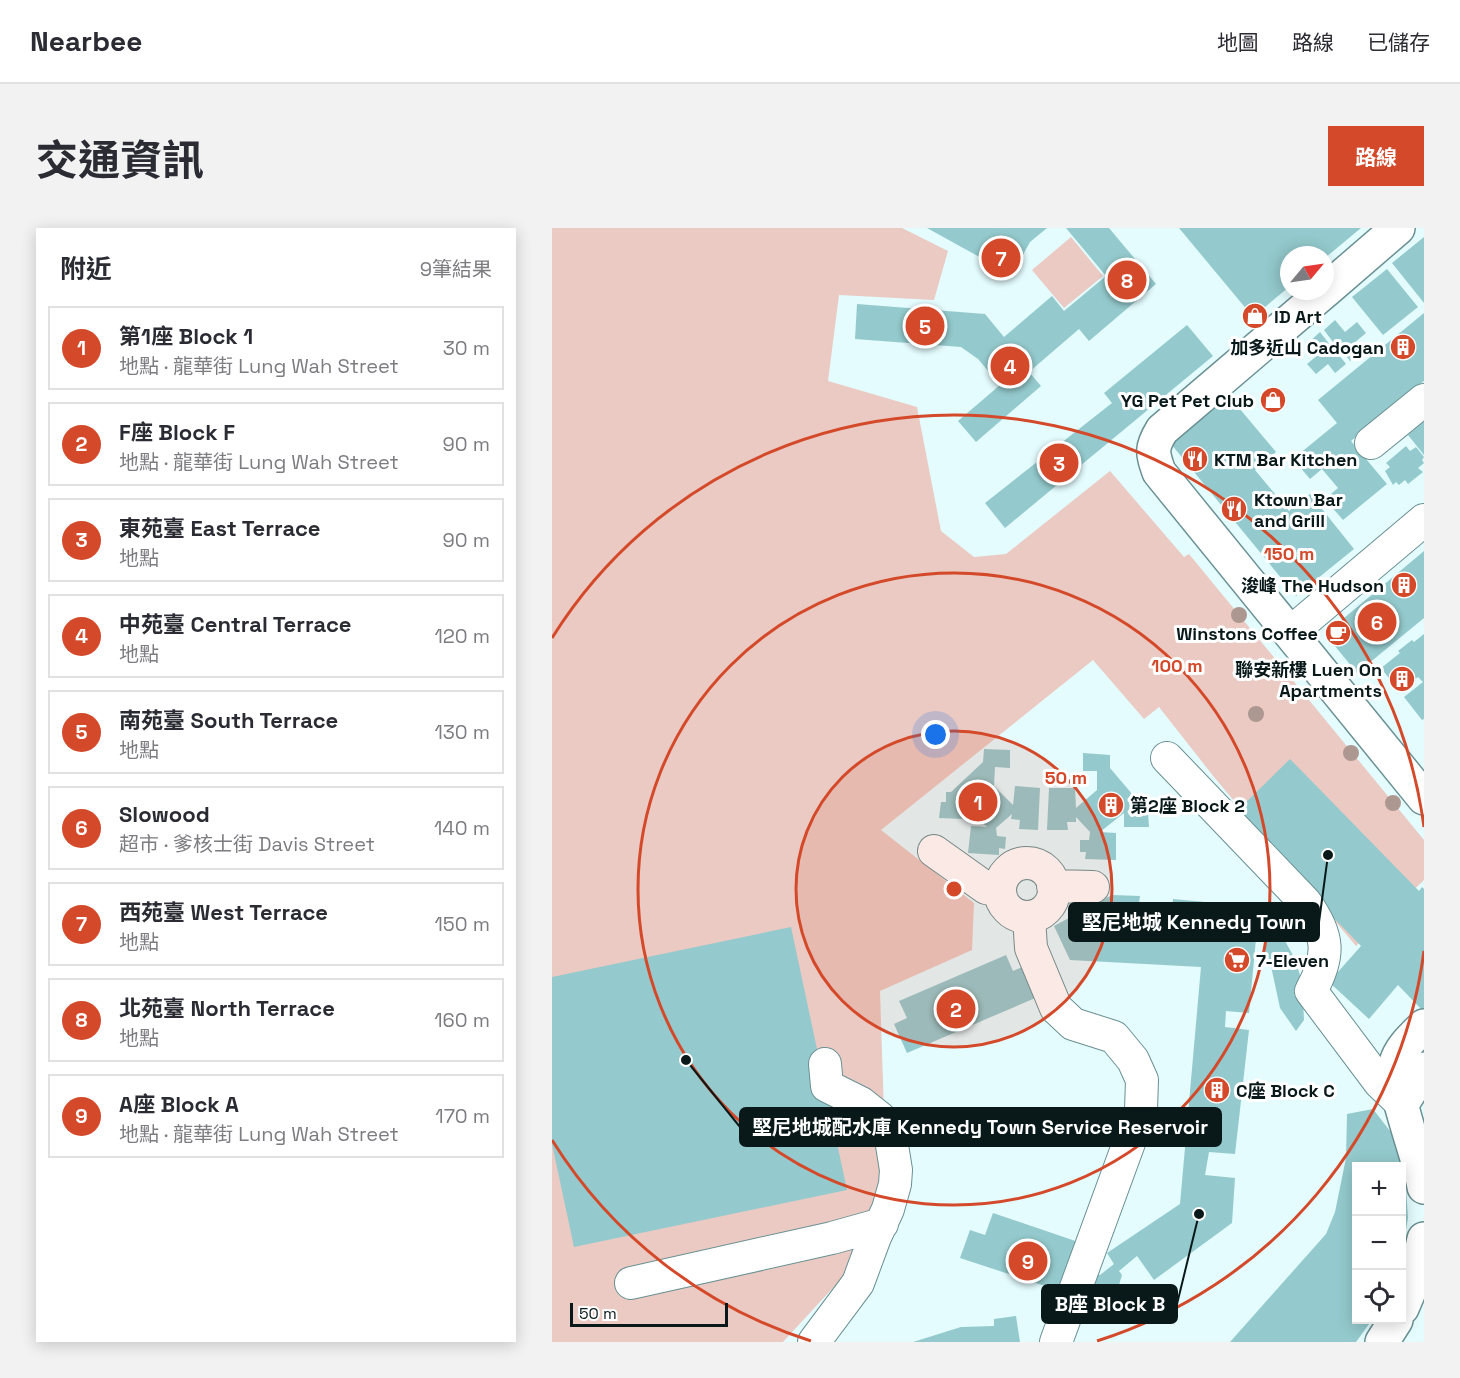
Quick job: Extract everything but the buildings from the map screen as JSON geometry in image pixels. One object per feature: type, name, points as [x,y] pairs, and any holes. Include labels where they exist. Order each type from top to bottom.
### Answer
[{"type":"main road","points":[[1334,283],[1398,228]]},
{"type":"main road","points":[[1314,300],[1162,430],[1153,444],[1155,459],[1159,472],[1424,798]]},
{"type":"main road","points":[[1424,1026],[1400,1052],[1395,1066],[1396,1084],[1424,1187]]},
{"type":"main road","points":[[1402,1104],[1424,1069]]},
{"type":"main road","points":[[1406,1297],[1416,1275],[1424,1239]]},
{"type":"main road","points":[[1382,1342],[1393,1324]]},
{"type":"street","points":[[1371,443],[1424,400]]},
{"type":"street","points":[[1290,633],[1424,520]]},
{"type":"street","points":[[1167,758],[1305,902],[1314,915],[1324,939],[1325,955],[1321,972],[1311,991],[1380,1083],[1402,1104]]},
{"type":"street","points":[[934,851],[986,888],[1000,891]]},
{"type":"street","points":[[1020,864],[1038,866],[1051,878],[1053,886],[1053,895],[1045,910],[1029,917],[1012,913],[1001,899],[1000,891],[1005,874],[1020,864]]},
{"type":"street","points":[[1053,886],[1093,887]]},
{"type":"street","points":[[1029,917],[1030,948],[1056,1008],[1073,1024],[1114,1037],[1133,1060],[1142,1080],[1141,1110],[1056,1342]]},
{"type":"street","points":[[814,1342],[858,1283],[895,1184],[895,1156],[886,1127],[873,1111],[827,1086],[825,1064]]},
{"type":"street","points":[[631,1283],[832,1238],[878,1230]]},
{"type":"shaded area","points":[[552,228],[902,228],[948,251],[934,300],[839,295],[828,381],[917,407],[941,531],[974,557],[1006,554],[1110,471],[1184,557],[1189,554],[1424,840],[1424,880],[1356,946],[1214,777],[1159,707],[1144,719],[1093,660],[881,830],[974,903],[972,950],[880,991],[886,1173],[854,1265],[783,1342],[552,1342]]},
{"type":"shaded area","points":[[1071,237],[1103,276],[1064,308],[1032,270]]},
{"type":"place","name":"西苑臺 West Terrace","points":[[1001,258]]},
{"type":"place","name":"北苑臺 North Terrace","points":[[1127,280]]},
{"type":"place","name":"ID Art","points":[[1255,316]]},
{"type":"place","name":"南苑臺 South Terrace","points":[[925,326]]},
{"type":"place","name":"加多近山 Cadogan","points":[[1403,347]]},
{"type":"place","name":"中苑臺 Central Terrace","points":[[1010,366]]},
{"type":"place","name":"YG Pet Pet Club","points":[[1273,400]]},
{"type":"place","name":"KTM Bar Kitchen","points":[[1195,459]]},
{"type":"place","name":"東苑臺 East Terrace","points":[[1059,463]]},
{"type":"place","name":"Ktown Bar and Grill","points":[[1234,509]]},
{"type":"place","name":"浚峰 The Hudson","points":[[1404,585]]},
{"type":"place","name":"Slowood","points":[[1377,622]]},
{"type":"place","name":"Winstons Coffee","points":[[1338,633]]},
{"type":"place","name":"聯安新樓 Luen On Apartments","points":[[1402,679]]},
{"type":"place","name":"第1座 Block 1","points":[[978,802]]},
{"type":"place","name":"第2座 Block 2","points":[[1111,805]]},
{"type":"place","name":"堅尼地城 Kennedy Town","points":[[1328,855]]},
{"type":"place","name":"7-Eleven","points":[[1237,960]]},
{"type":"place","name":"F座 Block F","points":[[956,1009]]},
{"type":"place","name":"堅尼地城配水庫 Kennedy Town Service Reservoir","points":[[686,1060]]},
{"type":"place","name":"C座 Block C","points":[[1217,1090]]},
{"type":"place","name":"B座 Block B","points":[[1199,1214]]},
{"type":"place","name":"A座 Block A","points":[[1028,1261]]}]
